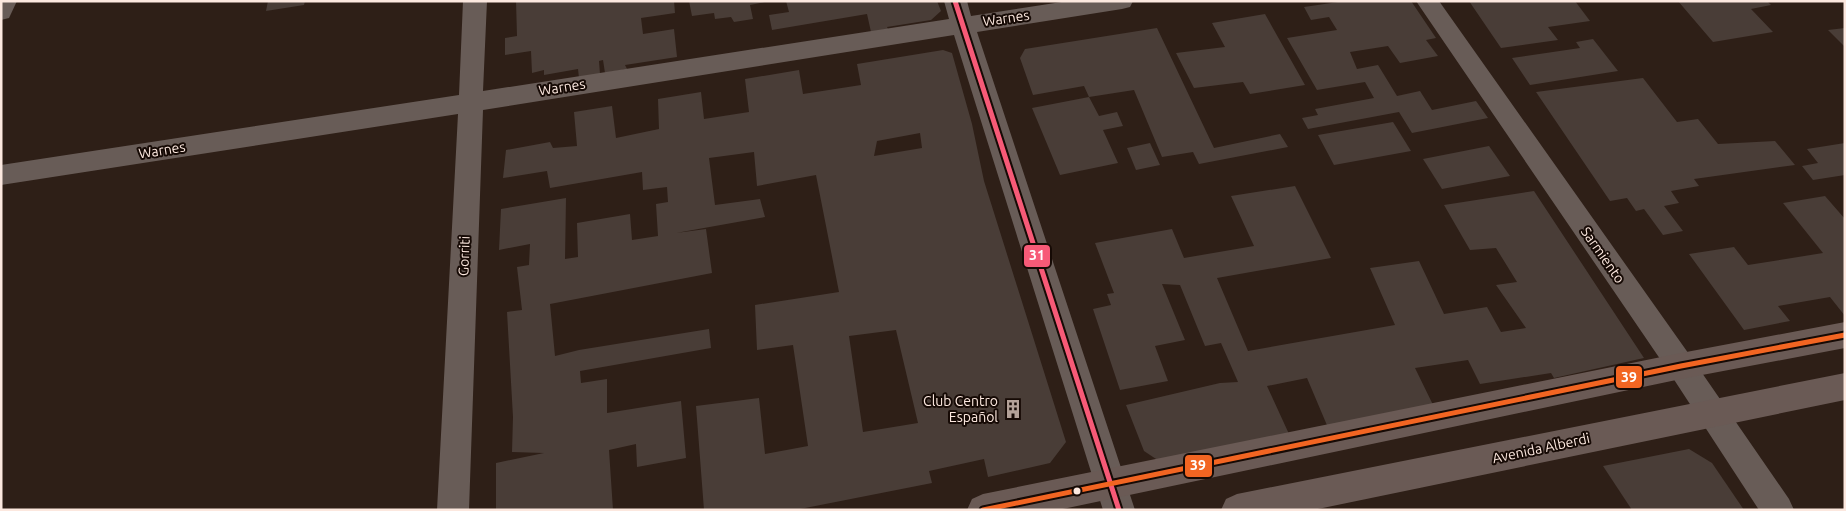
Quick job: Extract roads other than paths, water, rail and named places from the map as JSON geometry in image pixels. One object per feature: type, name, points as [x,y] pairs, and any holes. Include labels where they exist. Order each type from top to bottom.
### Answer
[{"type":"main road","points":[[983,510],[1115,497],[1681,366],[1845,335]]},
{"type":"main road","name":"Avenida Alberdi","points":[[1237,510],[1845,386]]},
{"type":"street","points":[[1,12],[6,1]]},
{"type":"street","name":"Gorriti","points":[[454,510],[475,1]]},
{"type":"street","name":"Warnes","points":[[1,175],[471,102],[959,13],[1122,1]]},
{"type":"street","name":"Sarmiento","points":[[1427,1],[1681,366],[1778,510]]},
{"type":"street","points":[[959,13],[1115,497]]},
{"type":"place","name":"Club Centro Español","points":[[1013,409]]}]
